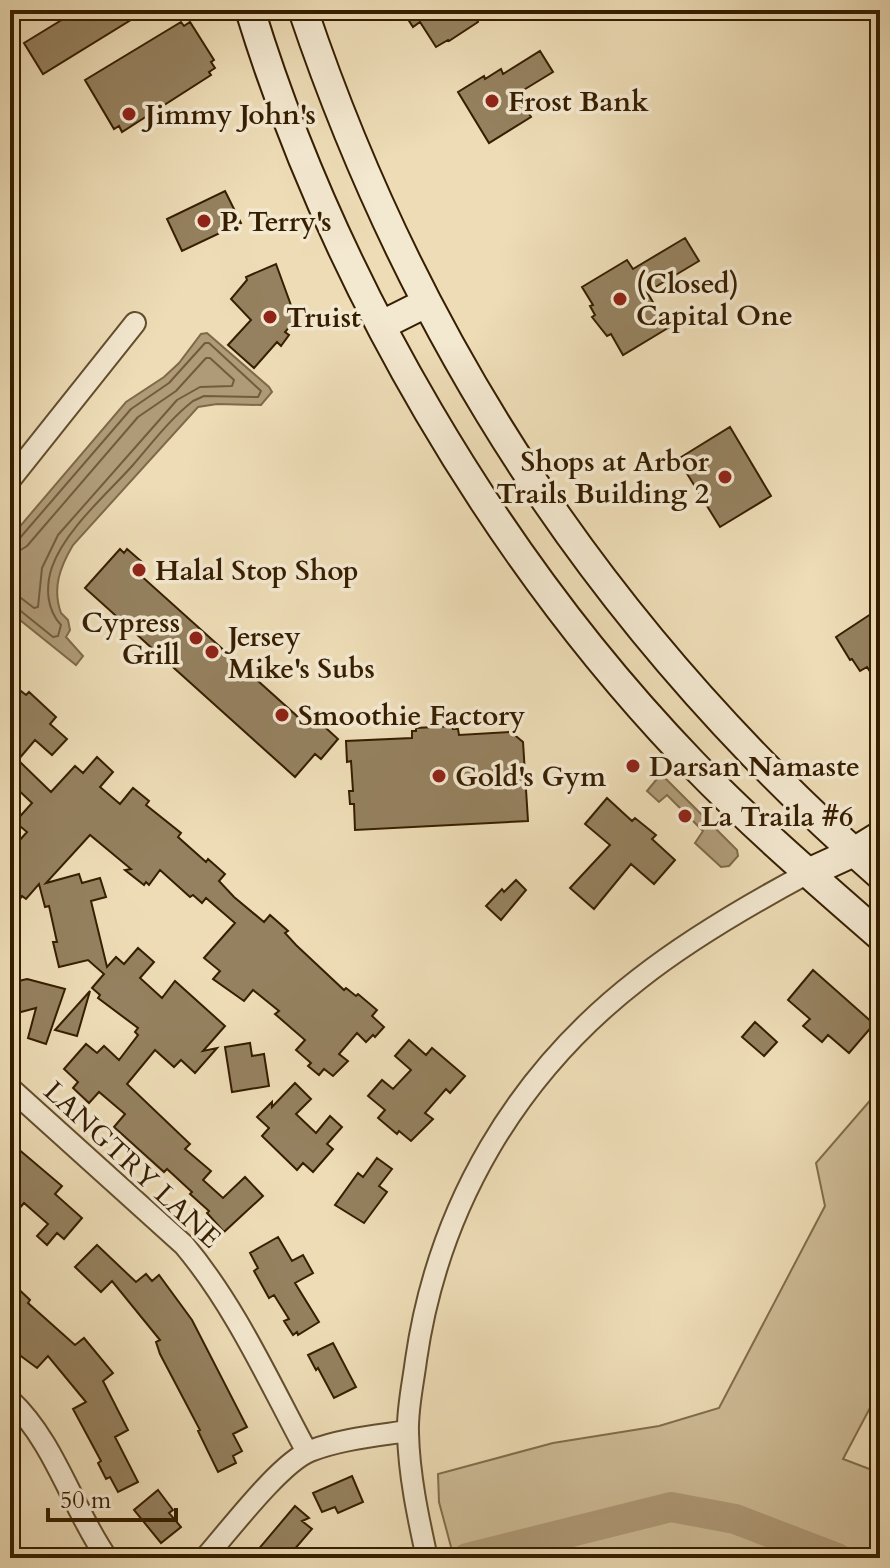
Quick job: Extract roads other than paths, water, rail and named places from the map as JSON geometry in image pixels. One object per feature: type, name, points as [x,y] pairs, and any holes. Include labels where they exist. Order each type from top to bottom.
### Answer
[{"type":"main road","points":[[250,10],[297,143],[336,235],[447,442],[512,544],[634,698],[692,762],[751,821],[880,936]]},
{"type":"main road","points":[[290,10],[319,57]]},
{"type":"main road","points":[[303,10],[353,143],[426,303],[528,477],[631,617],[713,713],[775,778],[880,875]]},
{"type":"main road","points":[[382,325],[426,303]]},
{"type":"main road","points":[[808,873],[880,836]]},
{"type":"street","points":[[10,480],[135,323]]},
{"type":"street","points":[[427,1558],[415,1501],[408,1431],[421,1330],[443,1247],[463,1196],[506,1120],[583,1029],[637,980],[684,946],[808,873]]},
{"type":"street","name":"LANGTRY LANE","points":[[10,1088],[184,1245],[208,1274],[228,1305],[307,1452]]},
{"type":"street","points":[[10,1400],[36,1429],[107,1558]]},
{"type":"street","points":[[205,1558],[270,1483],[307,1452],[357,1438],[408,1431]]},
{"type":"water","points":[[207,333],[272,392],[261,405],[198,407],[73,545],[61,570],[57,595],[61,613],[68,620],[70,630],[66,637],[83,656],[76,665],[10,612],[10,538],[126,402],[164,377],[201,334]]},
{"type":"water","points":[[661,774],[737,850],[738,856],[729,866],[721,867],[695,843],[703,831],[667,795],[659,802],[647,791]]},
{"type":"waterway","points":[[467,1558],[671,1507],[735,1519],[837,1558]]},
{"type":"place","name":"Frost Bank","points":[[492,101]]},
{"type":"place","name":"Jimmy John's","points":[[129,114]]},
{"type":"place","name":"P. Terry's","points":[[204,221]]},
{"type":"place","name":"(Closed) Capital One","points":[[620,299]]},
{"type":"place","name":"Truist","points":[[270,317]]},
{"type":"place","name":"Shops at Arbor Trails Building 2","points":[[725,477]]},
{"type":"place","name":"Halal Stop Shop","points":[[139,570]]},
{"type":"place","name":"Cypress Grill","points":[[196,638]]},
{"type":"place","name":"Jersey Mike's Subs","points":[[212,652]]},
{"type":"place","name":"Smoothie Factory","points":[[282,715]]},
{"type":"place","name":"Darsan Namaste","points":[[633,766]]},
{"type":"place","name":"Gold's Gym","points":[[439,776]]},
{"type":"place","name":"La Traila #6","points":[[685,816]]}]
